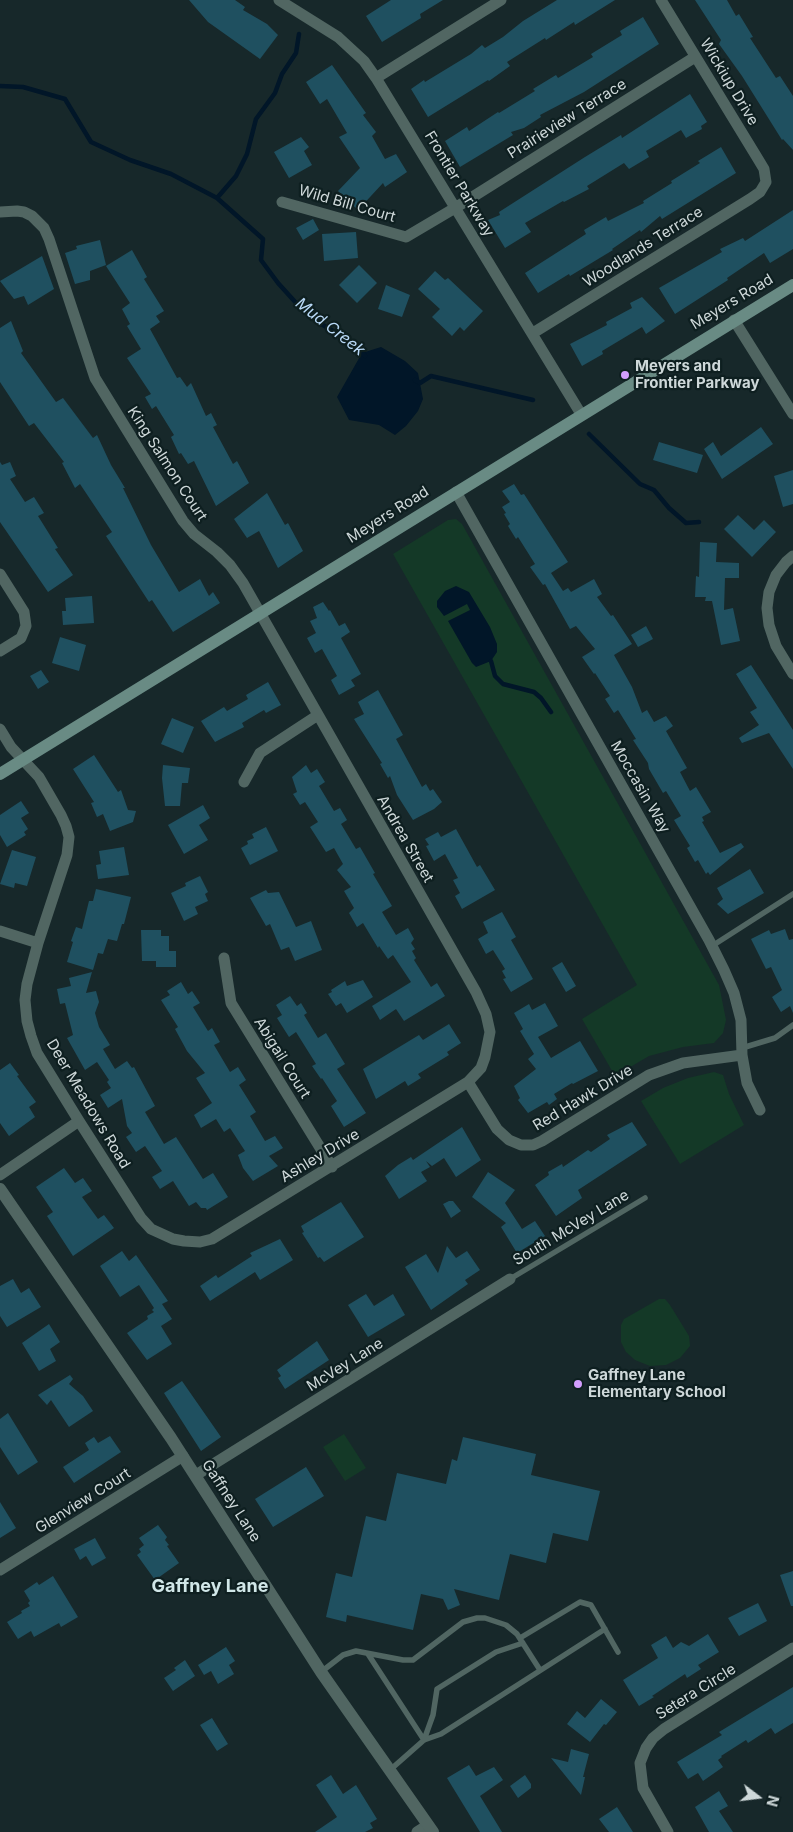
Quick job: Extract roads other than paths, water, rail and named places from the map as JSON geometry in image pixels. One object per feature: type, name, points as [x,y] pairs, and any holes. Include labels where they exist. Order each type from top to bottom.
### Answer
[{"type":"main road","name":"Meyers Road","points":[[0,774],[793,285]]},
{"type":"street","name":"Frontier Parkway","points":[[279,0],[338,37],[364,61],[533,333],[581,414]]},
{"type":"street","points":[[376,78],[501,0]]},
{"type":"street","name":"Wickiup Drive","points":[[661,0],[764,169],[766,182]]},
{"type":"street","name":"Prairieview Terrace","points":[[455,208],[696,57]]},
{"type":"street","name":"Woodlands Terrace","points":[[533,333],[750,199],[760,192],[766,182]]},
{"type":"street","name":"Wild Bill Court","points":[[282,202],[406,237],[455,208]]},
{"type":"street","name":"King Salmon Court","points":[[0,212],[24,212],[32,216],[44,228],[95,378],[182,520],[194,534],[230,565],[243,582],[260,614]]},
{"type":"street","points":[[734,320],[793,414]]},
{"type":"street","name":"Moccasin Way","points":[[456,492],[712,946],[734,993],[741,1020],[742,1051],[747,1083],[760,1110]]},
{"type":"street","points":[[793,556],[776,575],[769,592],[767,608],[769,625],[776,646],[793,674]]},
{"type":"street","points":[[0,574],[24,612],[26,626],[20,638],[0,651]]},
{"type":"street","name":"Andrea Street","points":[[260,614],[476,992],[486,1014],[490,1032],[485,1057],[481,1068],[468,1082]]},
{"type":"street","points":[[244,782],[260,752],[318,715]]},
{"type":"street","name":"Deer Meadows Road","points":[[0,729],[11,747],[39,777],[61,815],[69,838],[68,855],[38,943],[27,984],[27,1021],[37,1053],[140,1218],[151,1229],[162,1235],[184,1241]]},
{"type":"street","points":[[0,931],[38,943]]},
{"type":"street","name":"Abigail Court","points":[[224,958],[231,1003],[332,1167]]},
{"type":"street","name":"Red Hawk Drive","points":[[468,1082],[497,1129],[509,1140],[521,1145],[532,1145],[542,1141],[649,1076],[683,1063],[742,1051]]},
{"type":"street","name":"Ashley Drive","points":[[184,1241],[200,1242],[212,1239],[468,1082]]},
{"type":"street","points":[[0,1175],[79,1121]]},
{"type":"street","name":"Gaffney Lane","points":[[0,1189],[196,1476],[321,1672],[390,1770],[426,1830]]},
{"type":"street","name":"McVey Lane","points":[[196,1476],[510,1278]]},
{"type":"street","name":"Glenview Court","points":[[0,1570],[182,1456]]},
{"type":"street","name":"Setera Circle","points":[[668,1832],[643,1788],[640,1764],[646,1748],[653,1738],[664,1729],[793,1648]]},
{"type":"lane","points":[[712,946],[793,894]]},
{"type":"lane","points":[[742,1051],[775,1038],[793,1025]]},
{"type":"lane","name":"South McVey Lane","points":[[510,1278],[645,1198]]},
{"type":"lane","points":[[424,1740],[433,1714],[437,1689],[496,1652],[522,1640],[580,1602],[591,1605],[618,1652]]},
{"type":"lane","points":[[321,1672],[343,1655],[356,1651],[403,1660],[413,1660],[464,1622],[477,1618],[485,1618],[506,1625],[517,1634],[540,1670]]},
{"type":"lane","points":[[390,1770],[424,1740],[442,1734],[605,1629]]},
{"type":"lane","points":[[368,1654],[424,1740]]},
{"type":"water","points":[[381,347],[405,361],[418,373],[423,399],[418,411],[406,426],[395,435],[379,425],[349,420],[337,397],[362,353]]},
{"type":"water","points":[[456,586],[469,592],[490,627],[497,644],[497,652],[491,661],[476,667],[448,621],[470,610],[467,604],[444,616],[437,607],[437,601],[445,591]]},
{"type":"waterway","points":[[217,198],[236,176],[247,154],[256,119],[275,93],[282,74],[296,53],[299,34]]},
{"type":"waterway","name":"Mud Creek","points":[[0,86],[23,87],[65,99],[91,142],[130,160],[171,174],[217,198],[263,239],[261,260],[297,304],[318,322],[353,343],[365,356]]},
{"type":"waterway","name":"Mud Creek","points":[[415,380],[420,383],[431,376],[533,400]]},
{"type":"waterway","name":"Mud Creek","points":[[589,434],[640,484],[654,490],[669,508],[686,523],[699,522]]},
{"type":"waterway","points":[[491,661],[495,676],[503,684],[534,692],[551,712]]},
{"type":"place","name":"Meyers and Frontier Parkway","points":[[625,375]]},
{"type":"place","name":"Gaffney Lane Elementary School","points":[[578,1384]]},
{"type":"district","name":"Gaffney Lane","points":[[210,1587]]}]
